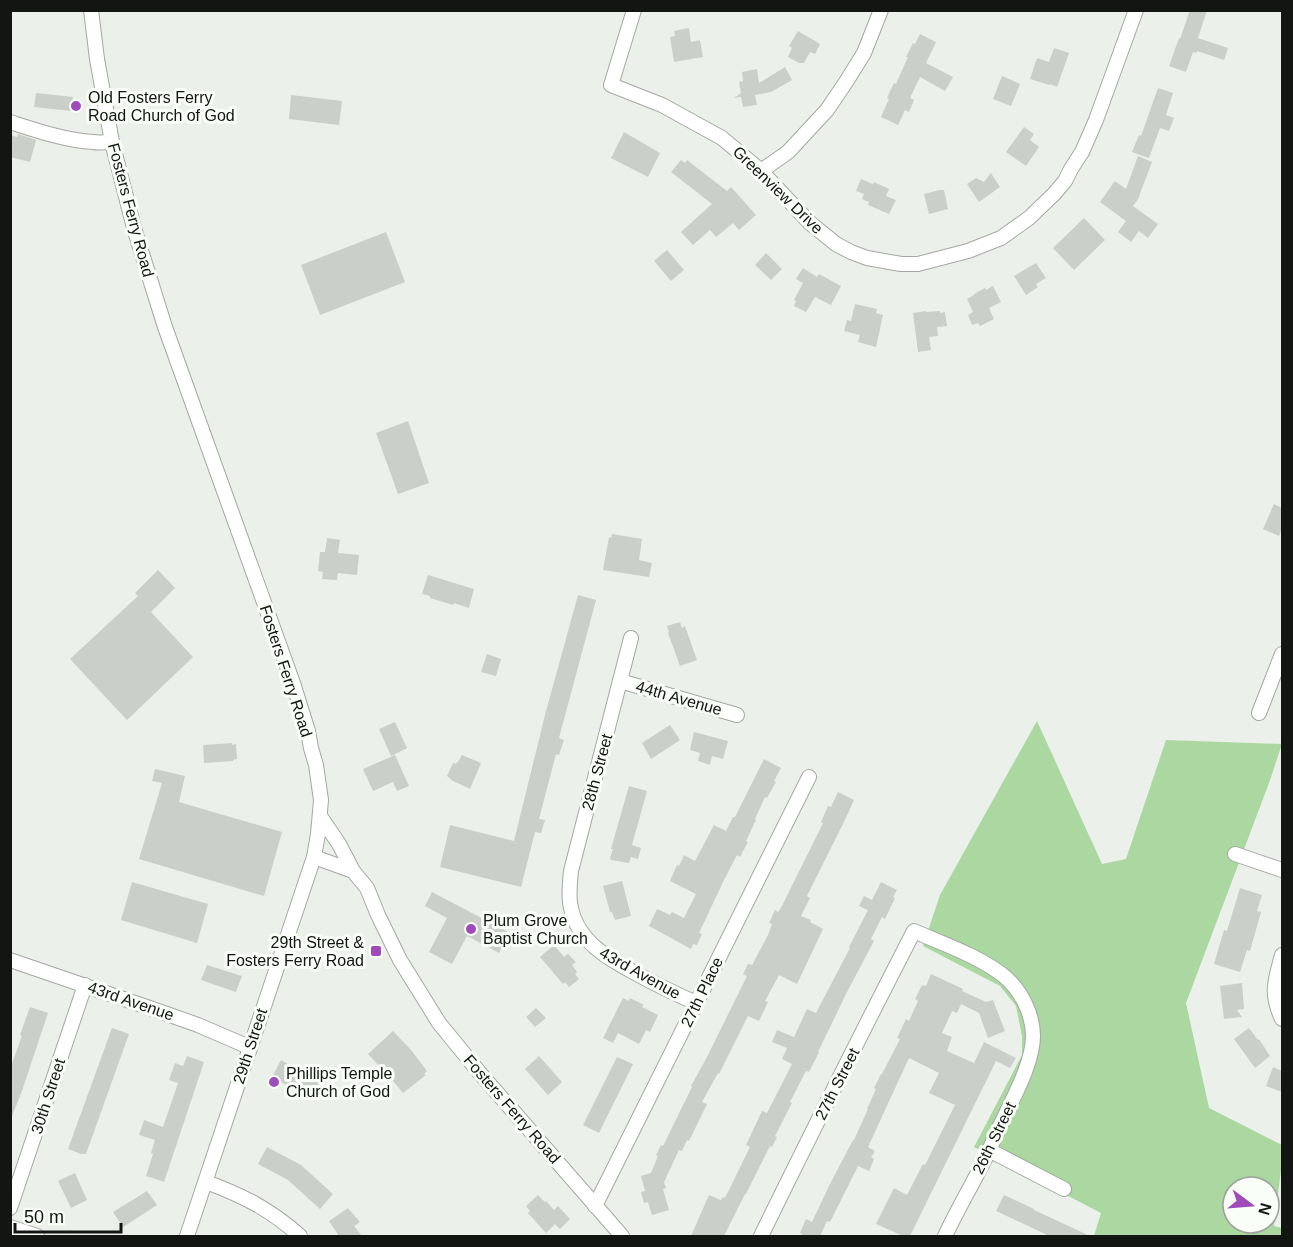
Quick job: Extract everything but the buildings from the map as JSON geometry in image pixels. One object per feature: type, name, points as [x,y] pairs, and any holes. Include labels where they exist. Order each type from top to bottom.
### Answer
[{"type":"street","name":"Fosters Ferry Road","points":[[91,10],[112,142],[134,228],[165,327],[308,731],[321,800],[314,857]]},
{"type":"street","name":"Greenview Drive","points":[[634,10],[611,85],[662,105],[708,129],[735,147],[810,223],[836,244],[867,258],[901,264],[935,261],[1001,238],[1029,218],[1054,194],[1065,181],[1082,152],[1136,10]]},
{"type":"street","points":[[761,171],[788,152],[826,110],[864,53],[880,10]]},
{"type":"street","points":[[10,122],[75,139],[112,142]]},
{"type":"street","name":"28th Street","points":[[570,906],[571,870],[631,638]]},
{"type":"street","points":[[1259,713],[1282,654]]},
{"type":"street","name":"44th Avenue","points":[[620,681],[737,715]]},
{"type":"street","name":"27th Place","points":[[595,1206],[809,777]]},
{"type":"street","name":"Fosters Ferry Road","points":[[320,816],[339,844],[353,871],[367,888],[400,960],[439,1023],[622,1236]]},
{"type":"street","points":[[1235,854],[1282,870]]},
{"type":"street","points":[[314,857],[353,871]]},
{"type":"street","name":"29th Street","points":[[187,1236],[314,857]]},
{"type":"street","name":"43rd Avenue","points":[[570,906],[576,924],[586,939],[599,951],[622,966],[696,1003]]},
{"type":"street","name":"26th Street","points":[[914,931],[959,950],[1004,976],[1025,1003],[1031,1019],[1033,1036],[1031,1054],[1025,1069],[989,1150],[945,1236]]},
{"type":"street","name":"27th Street","points":[[761,1236],[914,931]]},
{"type":"street","points":[[1282,956],[1274,984],[1276,1006],[1282,1019]]},
{"type":"street","name":"43rd Avenue","points":[[10,960],[189,1022],[249,1047]]},
{"type":"street","name":"30th Street","points":[[10,1208],[85,985]]},
{"type":"street","points":[[989,1150],[1064,1190]]},
{"type":"street","points":[[206,1182],[262,1206],[300,1236]]},
{"type":"street","points":[[10,1227],[38,1236]]},
{"type":"green space","points":[[1037,721],[1102,864],[1126,859],[1166,740],[1282,744],[1186,1003],[1209,1108],[1282,1145],[1280,1175],[1221,1175],[1221,1235],[1281,1235],[1281,1228],[1282,1236],[1094,1236],[1101,1213],[974,1147],[1022,1055],[1022,1036],[1016,1006],[1000,986],[923,946],[940,895]]},
{"type":"place","name":"Old Fosters Ferry Road Church of God","points":[[76,106]]},
{"type":"place","name":"Plum Grove Baptist Church","points":[[471,929]]},
{"type":"place","name":"29th Street & Fosters Ferry Road","points":[[376,951]]},
{"type":"place","name":"Phillips Temple Church of God","points":[[274,1082]]}]
